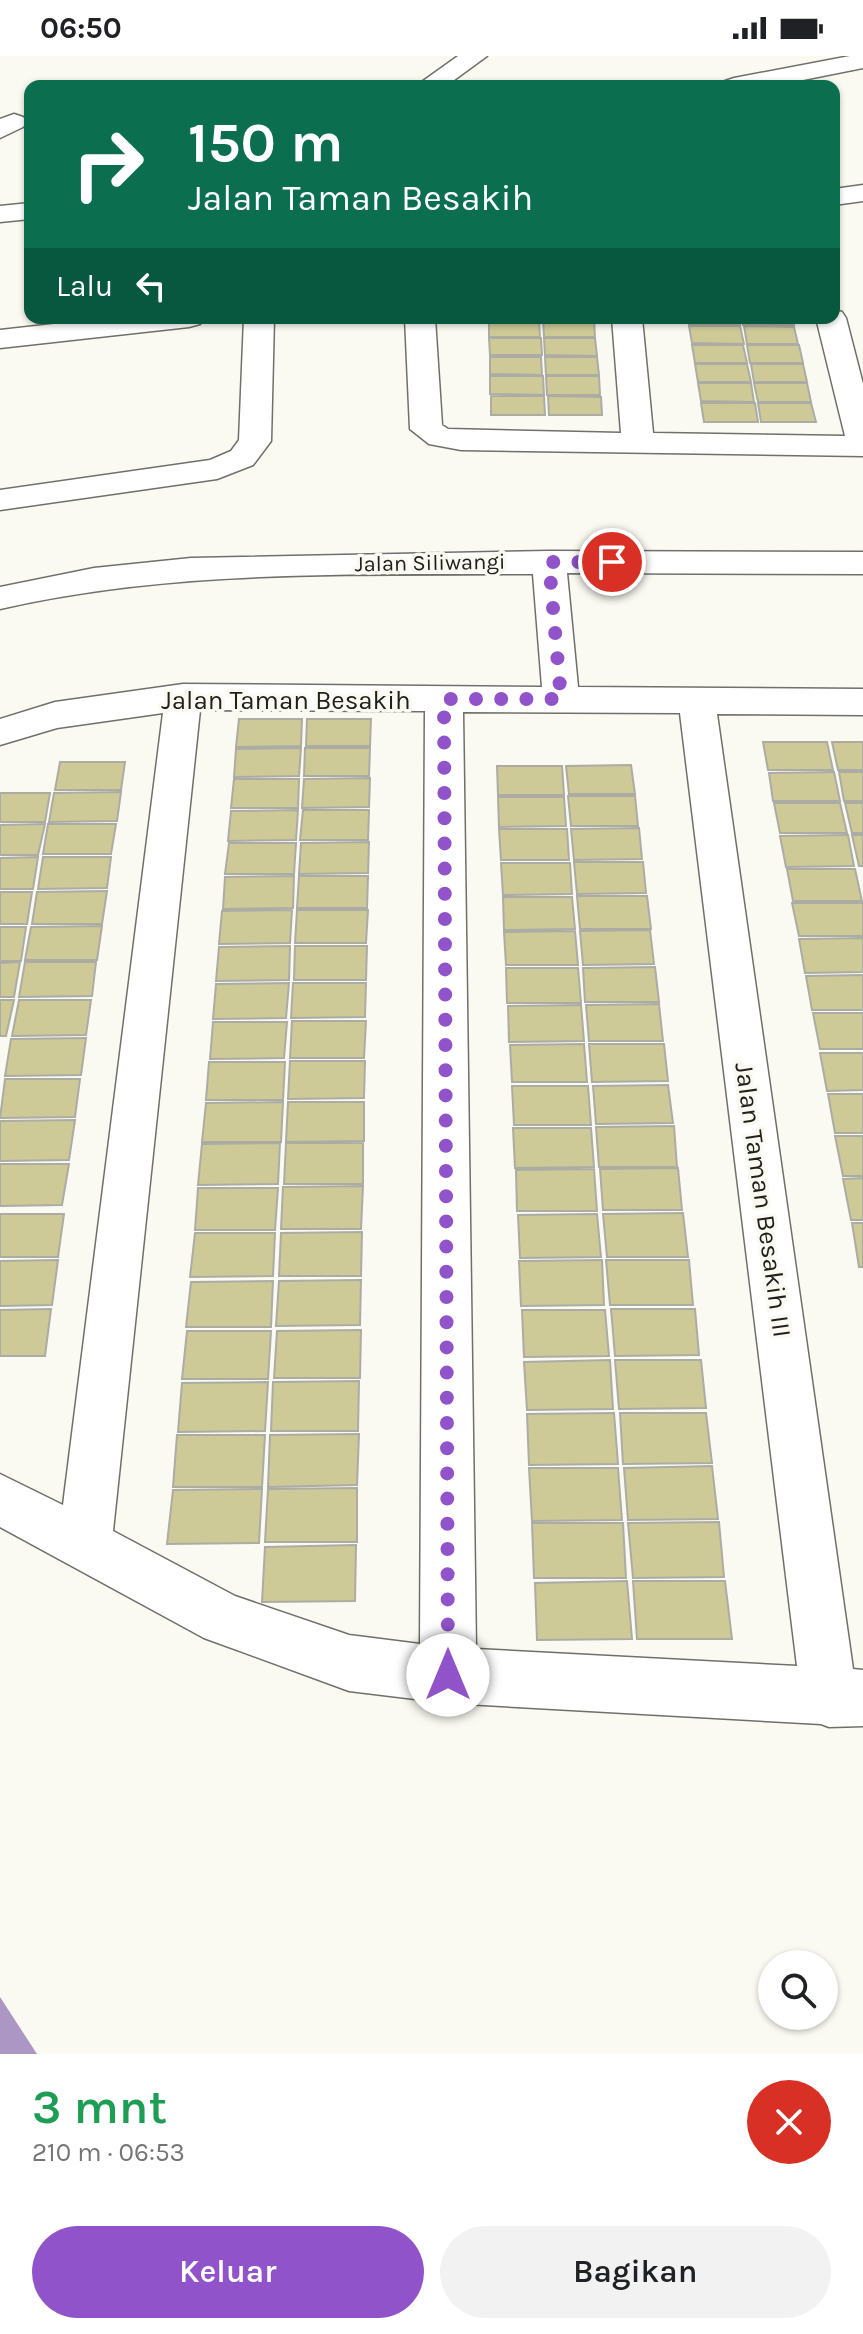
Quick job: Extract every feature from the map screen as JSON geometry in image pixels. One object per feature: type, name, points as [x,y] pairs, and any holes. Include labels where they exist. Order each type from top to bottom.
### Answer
[{"type":"street","points":[[438,80],[475,56]]},
{"type":"street","points":[[765,80],[863,61]]},
{"type":"street","points":[[840,196],[863,193]]},
{"type":"street","points":[[0,214],[24,212]]},
{"type":"street","points":[[0,339],[135,324]]},
{"type":"street","points":[[0,500],[217,469],[242,458],[255,441],[259,324]]},
{"type":"street","points":[[420,324],[426,429],[440,437],[638,445],[863,446],[832,324]]},
{"type":"street","points":[[628,324],[638,445]]},
{"type":"street","points":[[549,562],[561,699]]},
{"type":"street","name":"Jalan Siliwangi","points":[[0,598],[79,581],[151,573],[324,565],[863,563]]},
{"type":"street","points":[[85,1544],[183,697]]},
{"type":"street","name":"Jalan Taman Besakih","points":[[0,732],[55,715],[183,697],[863,702]]},
{"type":"street","points":[[444,699],[448,1675]]},
{"type":"street","name":"Jalan Taman Besakih III","points":[[697,701],[846,1698]]},
{"type":"street","points":[[0,1499],[223,1619],[349,1663],[448,1675],[846,1698]]},
{"type":"shaded area","points":[[0,1997],[37,2054],[0,2054]]},
{"type":"building","points":[[489,324],[539,324],[540,337],[489,337]]},
{"type":"building","points":[[543,324],[594,324],[595,337],[544,337]]},
{"type":"building","points":[[689,324],[740,325],[689,325]]},
{"type":"building","points":[[743,324],[794,325],[743,325]]},
{"type":"building","points":[[689,326],[740,326],[744,344],[692,343]]},
{"type":"building","points":[[744,326],[794,327],[798,344],[747,344]]},
{"type":"building","points":[[489,338],[541,338],[542,355],[490,355]]},
{"type":"building","points":[[544,338],[595,338],[597,356],[545,355]]},
{"type":"building","points":[[692,345],[743,345],[747,363],[695,363]]},
{"type":"building","points":[[747,345],[799,345],[803,363],[750,363]]},
{"type":"building","points":[[490,357],[541,357],[542,375],[490,374]]},
{"type":"building","points":[[545,357],[597,357],[599,375],[546,375]]},
{"type":"building","points":[[695,364],[747,364],[751,382],[698,382]]},
{"type":"building","points":[[751,364],[803,364],[807,382],[754,382]]},
{"type":"building","points":[[490,376],[543,376],[544,395],[490,394]]},
{"type":"building","points":[[546,376],[599,376],[600,395],[547,395]]},
{"type":"building","points":[[698,383],[751,383],[754,402],[701,401]]},
{"type":"building","points":[[754,383],[807,383],[811,402],[758,402]]},
{"type":"building","points":[[491,396],[544,396],[545,415],[491,415]]},
{"type":"building","points":[[548,396],[601,397],[602,415],[549,415]]},
{"type":"building","points":[[701,403],[755,403],[758,422],[704,422]]},
{"type":"building","points":[[758,403],[811,403],[816,422],[761,422]]},
{"type":"building","points":[[239,719],[302,719],[301,746],[236,747]]},
{"type":"building","points":[[307,719],[371,719],[370,746],[306,746]]},
{"type":"building","points":[[763,742],[827,742],[833,770],[768,770]]},
{"type":"building","points":[[832,742],[863,742],[863,770],[838,770]]},
{"type":"building","points":[[301,748],[299,776],[234,777],[236,749]]},
{"type":"building","points":[[305,748],[370,748],[369,776],[304,776]]},
{"type":"building","points":[[60,762],[125,762],[121,790],[55,790]]},
{"type":"building","points":[[631,765],[635,794],[569,794],[566,766]]},
{"type":"building","points":[[497,766],[562,766],[564,795],[498,795]]},
{"type":"building","points":[[834,772],[840,801],[773,801],[769,773]]},
{"type":"building","points":[[839,772],[863,772],[863,801],[844,801]]},
{"type":"building","points":[[370,778],[369,807],[302,808],[304,779]]},
{"type":"building","points":[[234,779],[299,779],[298,808],[231,808]]},
{"type":"building","points":[[121,792],[117,821],[49,822],[54,793]]},
{"type":"building","points":[[0,793],[50,793],[45,822],[0,822]]},
{"type":"building","points":[[568,796],[635,796],[638,826],[571,826]]},
{"type":"building","points":[[498,797],[564,797],[566,826],[499,827]]},
{"type":"building","points":[[774,803],[840,803],[847,833],[780,833]]},
{"type":"building","points":[[845,803],[863,803],[863,833],[852,833]]},
{"type":"building","points":[[298,810],[296,840],[228,841],[231,811]]},
{"type":"building","points":[[303,810],[369,810],[368,840],[300,840]]},
{"type":"building","points":[[45,824],[38,855],[0,855],[0,825]]},
{"type":"building","points":[[48,824],[116,824],[111,854],[43,854]]},
{"type":"building","points":[[639,828],[642,859],[574,860],[571,829]]},
{"type":"building","points":[[499,829],[567,829],[569,860],[501,860]]},
{"type":"building","points":[[848,835],[854,866],[786,867],[780,836]]},
{"type":"building","points":[[852,835],[863,835],[863,866],[859,866]]},
{"type":"building","points":[[369,842],[368,873],[299,874],[301,843]]},
{"type":"building","points":[[229,843],[296,843],[294,874],[225,874]]},
{"type":"building","points":[[38,857],[33,889],[0,889],[0,858]]},
{"type":"building","points":[[43,857],[111,857],[107,888],[38,889]]},
{"type":"building","points":[[574,862],[643,862],[646,893],[577,894]]},
{"type":"building","points":[[501,863],[570,863],[572,894],[503,895]]},
{"type":"building","points":[[787,869],[855,869],[862,901],[793,901]]},
{"type":"building","points":[[294,876],[293,908],[223,909],[225,877]]},
{"type":"building","points":[[299,876],[368,876],[367,908],[297,908]]},
{"type":"building","points":[[107,891],[102,924],[32,924],[37,892]]},
{"type":"building","points":[[0,892],[32,892],[27,924],[0,924]]},
{"type":"building","points":[[577,896],[647,896],[651,929],[580,929]]},
{"type":"building","points":[[503,897],[572,897],[575,929],[504,930]]},
{"type":"building","points":[[792,903],[863,903],[863,936],[799,936]]},
{"type":"building","points":[[292,910],[290,943],[219,944],[222,911]]},
{"type":"building","points":[[297,910],[368,910],[366,943],[295,943]]},
{"type":"building","points":[[102,926],[97,960],[25,960],[31,927]]},
{"type":"building","points":[[0,927],[26,927],[21,961],[0,961]]},
{"type":"building","points":[[650,930],[654,964],[583,965],[580,931]]},
{"type":"building","points":[[575,931],[578,965],[506,965],[504,932]]},
{"type":"building","points":[[863,938],[863,972],[805,973],[799,939]]},
{"type":"building","points":[[290,946],[289,980],[216,981],[219,947]]},
{"type":"building","points":[[295,946],[367,946],[366,980],[294,980]]},
{"type":"building","points":[[20,962],[14,997],[0,997],[0,963]]},
{"type":"building","points":[[25,962],[96,962],[92,996],[19,997]]},
{"type":"building","points":[[655,967],[659,1002],[585,1002],[583,968]]},
{"type":"building","points":[[506,968],[578,968],[581,1003],[507,1003]]},
{"type":"building","points":[[863,975],[863,1010],[812,1010],[806,976]]},
{"type":"building","points":[[289,983],[286,1018],[213,1019],[216,984]]},
{"type":"building","points":[[293,983],[366,983],[365,1017],[291,1018]]},
{"type":"building","points":[[0,1000],[14,1000],[6,1036],[0,1036]]},
{"type":"building","points":[[19,1000],[91,1000],[86,1035],[12,1036]]},
{"type":"building","points":[[659,1004],[663,1041],[589,1041],[586,1005]]},
{"type":"building","points":[[581,1005],[584,1041],[509,1042],[508,1006]]},
{"type":"building","points":[[813,1013],[863,1013],[863,1049],[820,1049]]},
{"type":"building","points":[[292,1021],[366,1021],[364,1058],[290,1058]]},
{"type":"building","points":[[213,1022],[287,1022],[284,1058],[210,1059]]},
{"type":"building","points":[[86,1038],[81,1075],[5,1076],[11,1039]]},
{"type":"building","points":[[584,1044],[587,1082],[512,1082],[510,1045]]},
{"type":"building","points":[[589,1044],[664,1044],[668,1081],[592,1082]]},
{"type":"building","points":[[820,1053],[863,1053],[863,1090],[827,1091]]},
{"type":"building","points":[[290,1061],[365,1061],[364,1098],[288,1099]]},
{"type":"building","points":[[209,1062],[285,1062],[283,1100],[206,1100]]},
{"type":"building","points":[[5,1079],[80,1079],[75,1117],[0,1118]]},
{"type":"building","points":[[668,1085],[673,1123],[596,1124],[593,1086]]},
{"type":"building","points":[[512,1086],[588,1086],[591,1125],[514,1125]]},
{"type":"building","points":[[828,1094],[863,1094],[863,1133],[835,1133]]},
{"type":"building","points":[[283,1102],[281,1142],[202,1142],[206,1103]]},
{"type":"building","points":[[288,1102],[364,1102],[364,1141],[286,1142]]},
{"type":"building","points":[[75,1120],[69,1160],[0,1161],[0,1121]]},
{"type":"building","points":[[674,1126],[677,1167],[599,1167],[596,1127]]},
{"type":"building","points":[[513,1128],[591,1128],[594,1167],[515,1168]]},
{"type":"building","points":[[835,1136],[863,1136],[863,1176],[843,1176]]},
{"type":"building","points":[[280,1143],[278,1184],[198,1185],[202,1144]]},
{"type":"building","points":[[286,1143],[363,1143],[363,1184],[284,1184]]},
{"type":"building","points":[[0,1164],[69,1164],[62,1205],[0,1206]]},
{"type":"building","points":[[678,1168],[682,1210],[603,1210],[600,1169]]},
{"type":"building","points":[[594,1169],[597,1211],[517,1211],[516,1170]]},
{"type":"building","points":[[863,1178],[863,1220],[851,1220],[843,1179]]},
{"type":"building","points":[[363,1186],[361,1229],[281,1229],[283,1187]]},
{"type":"building","points":[[198,1188],[278,1188],[275,1230],[195,1230]]},
{"type":"building","points":[[683,1213],[688,1257],[607,1257],[603,1214]]},
{"type":"building","points":[[0,1214],[64,1214],[58,1257],[0,1257]]},
{"type":"building","points":[[597,1214],[601,1257],[520,1258],[518,1215]]},
{"type":"building","points":[[852,1223],[863,1223],[863,1267],[859,1267]]},
{"type":"building","points":[[362,1232],[361,1276],[279,1276],[281,1233]]},
{"type":"building","points":[[195,1233],[275,1233],[273,1276],[190,1277]]},
{"type":"building","points":[[58,1260],[52,1305],[0,1306],[0,1261]]},
{"type":"building","points":[[602,1260],[604,1305],[521,1306],[519,1261]]},
{"type":"building","points":[[606,1260],[689,1260],[693,1305],[610,1305]]},
{"type":"building","points":[[361,1280],[360,1325],[276,1326],[279,1281]]},
{"type":"building","points":[[273,1281],[271,1327],[186,1327],[191,1282]]},
{"type":"building","points":[[51,1309],[45,1356],[0,1356],[0,1310]]},
{"type":"building","points":[[611,1309],[695,1309],[699,1355],[615,1356]]},
{"type":"building","points":[[522,1310],[605,1310],[609,1356],[524,1357]]},
{"type":"building","points":[[361,1330],[360,1378],[274,1378],[277,1331]]},
{"type":"building","points":[[187,1331],[271,1331],[268,1379],[182,1379]]},
{"type":"building","points":[[610,1360],[613,1409],[527,1410],[524,1362]]},
{"type":"building","points":[[615,1360],[701,1360],[706,1408],[619,1409]]},
{"type":"building","points":[[359,1381],[358,1431],[271,1431],[273,1382]]},
{"type":"building","points":[[268,1382],[265,1431],[178,1432],[182,1383]]},
{"type":"building","points":[[614,1413],[618,1464],[529,1465],[527,1414]]},
{"type":"building","points":[[620,1413],[706,1413],[712,1463],[623,1464]]},
{"type":"building","points":[[359,1434],[357,1485],[268,1487],[270,1435]]},
{"type":"building","points":[[177,1435],[265,1435],[262,1487],[173,1487]]},
{"type":"building","points":[[712,1466],[718,1519],[628,1520],[624,1468]]},
{"type":"building","points":[[529,1468],[618,1468],[622,1520],[532,1521]]},
{"type":"building","points":[[357,1488],[357,1542],[265,1542],[268,1489]]},
{"type":"building","points":[[262,1489],[259,1543],[167,1544],[173,1490]]},
{"type":"building","points":[[719,1522],[724,1577],[633,1578],[628,1523]]},
{"type":"building","points":[[532,1523],[623,1523],[626,1578],[534,1578]]},
{"type":"building","points":[[356,1545],[355,1601],[262,1602],[265,1547]]},
{"type":"building","points":[[627,1581],[632,1639],[537,1640],[535,1583]]},
{"type":"building","points":[[633,1581],[725,1581],[732,1639],[637,1639]]},
{"type":"route","points":[[448,1675],[444,699],[561,699],[549,562],[612,562]]}]
